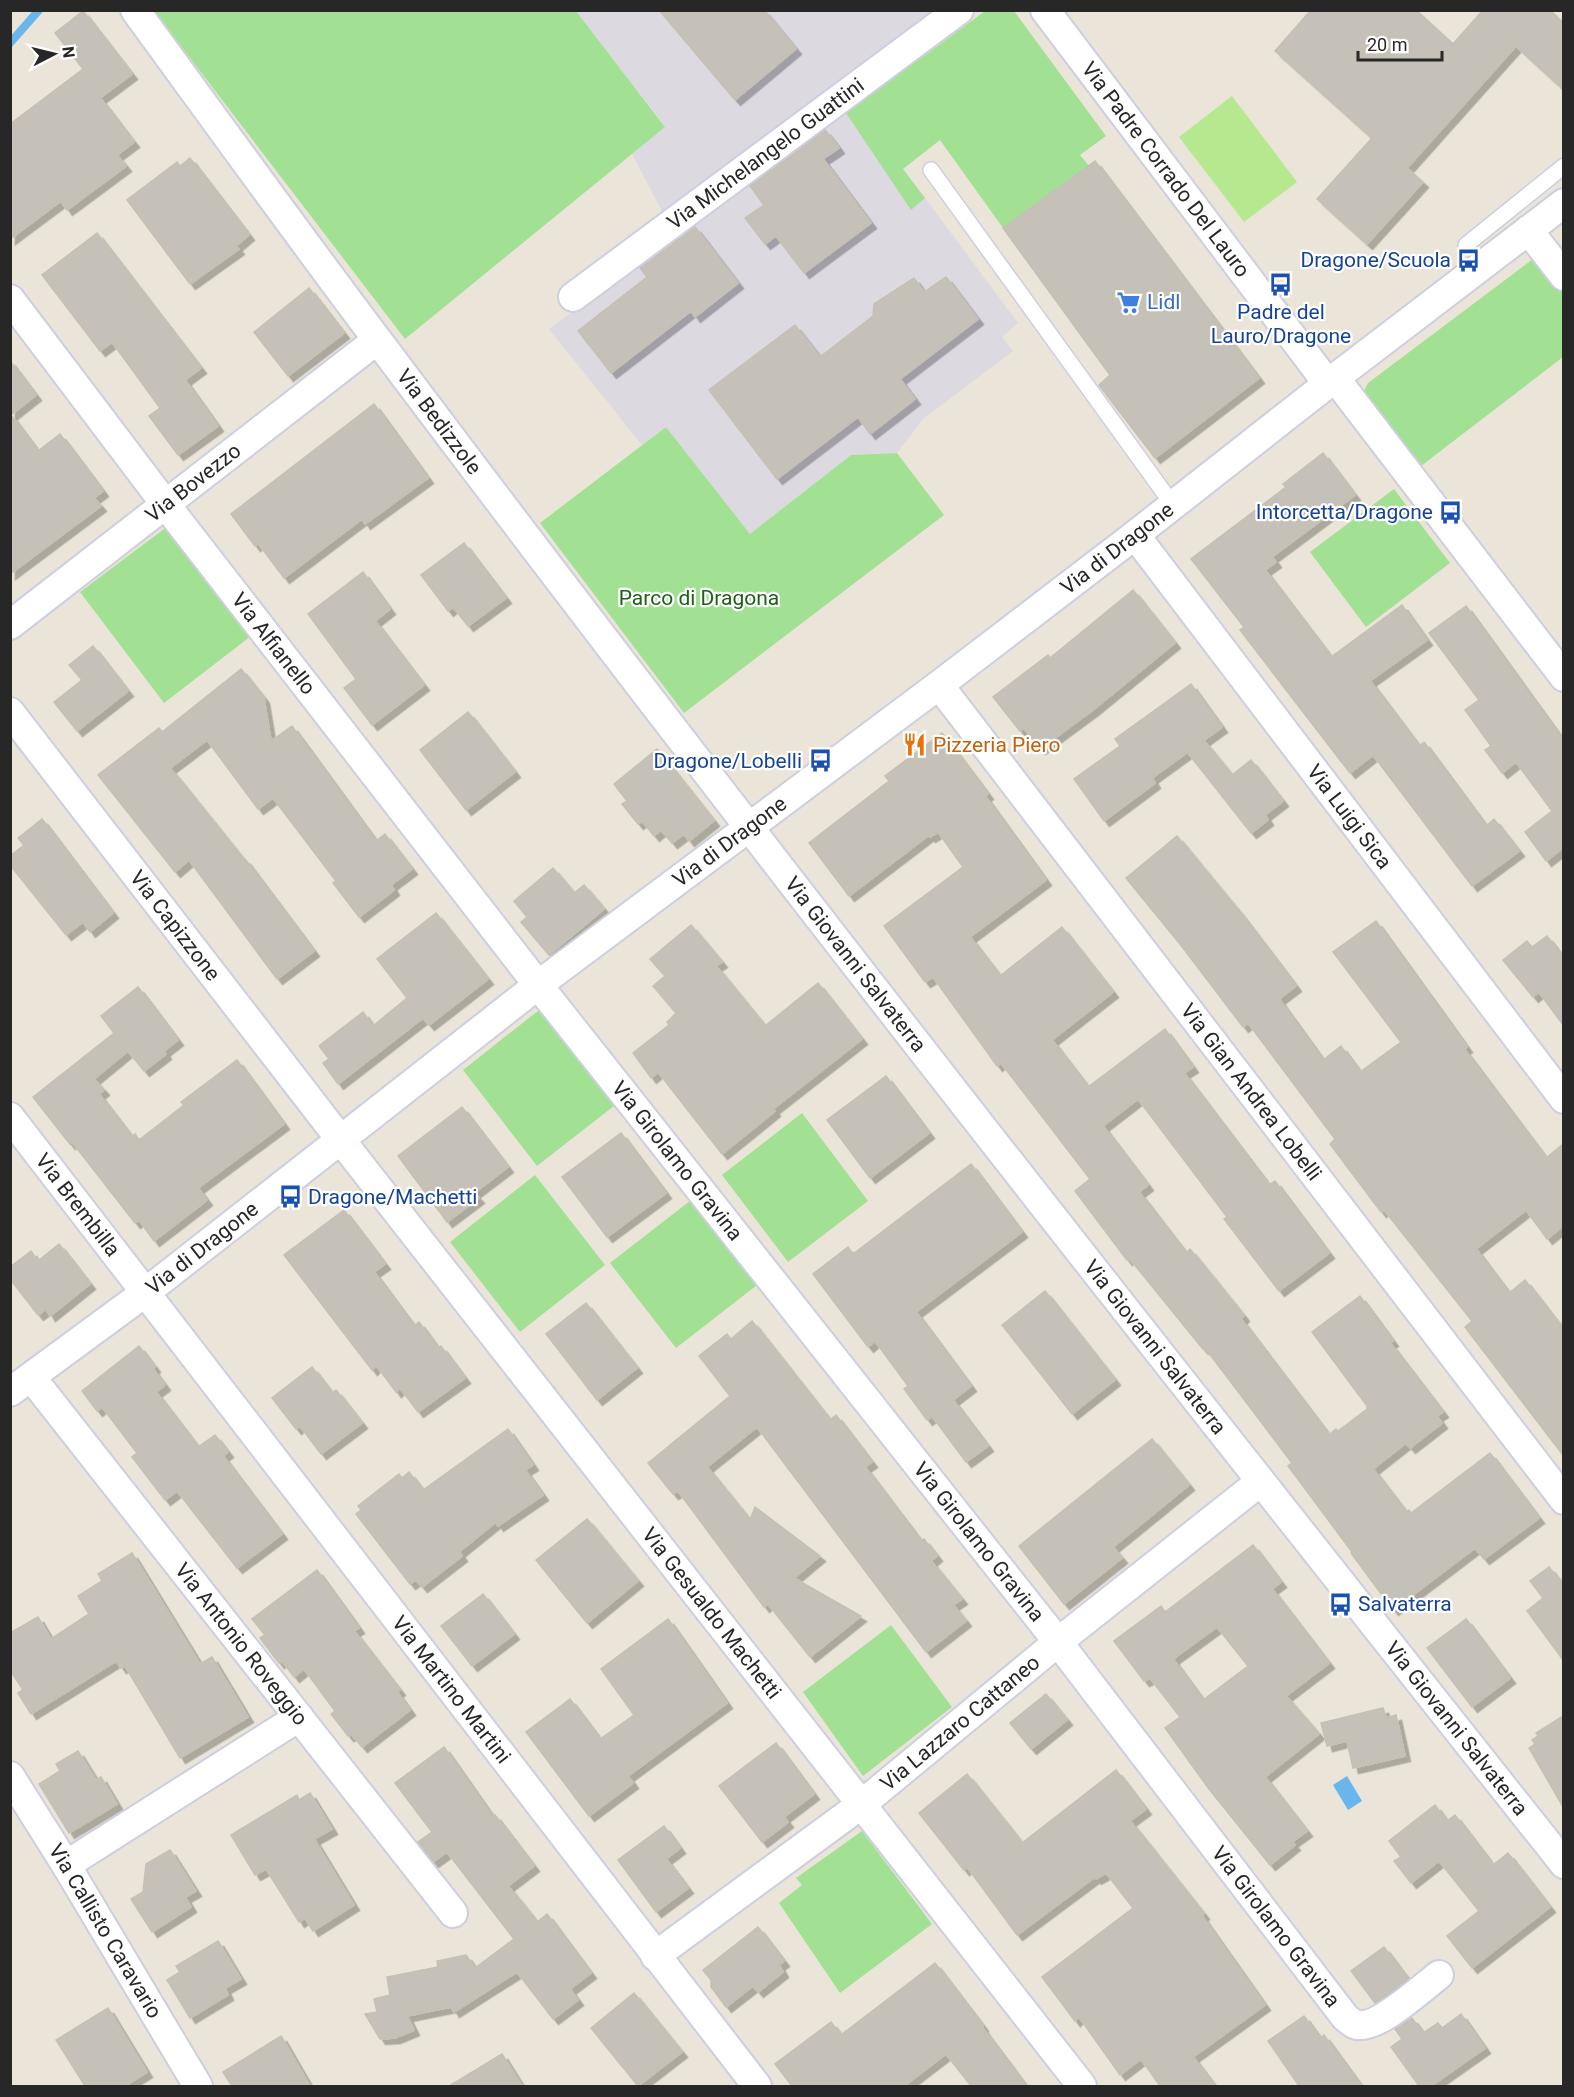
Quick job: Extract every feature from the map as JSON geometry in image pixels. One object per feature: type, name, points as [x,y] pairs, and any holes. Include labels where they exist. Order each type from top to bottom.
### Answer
[{"type":"street","name":"Via Bedizzole","points":[[135,10],[377,340],[749,827]]},
{"type":"street","name":"Via Michelangelo Guattini","points":[[573,297],[959,10]]},
{"type":"street","name":"Via Padre Corrado Del Lauro","points":[[1045,10],[1563,677]]},
{"type":"street","name":"Via di Dragone","points":[[21,1384],[146,1292],[538,985],[939,685],[1135,535],[1563,203]]},
{"type":"street","points":[[1528,230],[1563,276]]},
{"type":"street","name":"Via Alfianello","points":[[10,299],[166,505],[538,985]]},
{"type":"street","name":"Via Bovezzo","points":[[10,625],[377,340]]},
{"type":"street","name":"Via Luigi Sica","points":[[1135,535],[1563,1099]]},
{"type":"street","name":"Via Gian Andrea Lobelli","points":[[939,685],[1563,1500]]},
{"type":"street","name":"Via Capizzone","points":[[10,712],[340,1139]]},
{"type":"street","name":"Via Giovanni Salvaterra","points":[[749,827],[1260,1482],[1563,1863]]},
{"type":"street","name":"Via Girolamo Gravina","points":[[538,985],[1058,1642],[1351,2022],[1359,2025],[1374,2022],[1439,1975]]},
{"type":"street","name":"Via Brembilla","points":[[10,1117],[146,1292]]},
{"type":"street","name":"Via Gesualdo Machetti","points":[[340,1139],[1082,2086]]},
{"type":"street","name":"Via Martino Martini","points":[[146,1292],[757,2086]]},
{"type":"street","name":"Via Antonio Roveggio","points":[[21,1384],[298,1717],[453,1913]]},
{"type":"street","name":"Via Lazzaro Cattaneo","points":[[655,1956],[862,1804],[1058,1642],[1260,1482]]},
{"type":"street","points":[[66,1865],[298,1717]]},
{"type":"street","name":"Via Callisto Caravario","points":[[10,1776],[198,2086]]},
{"type":"lane","points":[[1466,245],[1563,166]]},
{"type":"lane","points":[[930,171],[1173,505]]},
{"type":"lane","points":[[1536,187],[1563,198]]},
{"type":"shaded area","points":[[576,11],[932,11],[663,213],[632,154],[665,126]]},
{"type":"shaded area","points":[[846,113],[911,209],[925,198],[1018,323],[1002,337],[1013,351],[923,419],[897,453],[851,455],[750,534],[666,427],[642,445],[549,329]]},
{"type":"green space","points":[[154,11],[576,11],[665,127],[405,339]]},
{"type":"green space","points":[[985,11],[1014,11],[1106,136],[1080,155],[1089,166],[1003,228],[940,140],[903,169],[925,198],[911,210],[846,113]]},
{"type":"green space","points":[[1232,96],[1297,182],[1244,222],[1179,137]]},
{"type":"green space","points":[[1533,259],[1563,293],[1563,357],[1421,466],[1364,397],[1368,383]]},
{"type":"green space","name":"Parco di Dragona","points":[[666,427],[750,534],[851,455],[897,453],[944,515],[684,713],[540,523]]},
{"type":"green space","points":[[1394,489],[1450,563],[1366,627],[1310,552]]},
{"type":"green space","points":[[168,526],[251,636],[164,703],[80,592]]},
{"type":"green space","points":[[544,1006],[619,1102],[537,1166],[463,1070]]},
{"type":"green space","points":[[802,1113],[868,1201],[788,1262],[722,1175]]},
{"type":"green space","points":[[535,1175],[605,1265],[520,1332],[450,1242]]},
{"type":"green space","points":[[695,1197],[761,1282],[676,1348],[610,1263]]},
{"type":"green space","points":[[891,1625],[952,1707],[863,1776],[803,1692]]},
{"type":"green space","points":[[862,1831],[932,1924],[840,1993],[779,1903],[802,1885],[796,1878]]},
{"type":"water","points":[[1347,1776],[1362,1801],[1348,1810],[1333,1785]]},
{"type":"building","points":[[659,10],[764,10],[796,49],[735,100]]},
{"type":"building","points":[[1311,10],[1416,10],[1453,44],[1483,10],[1550,10],[1563,23],[1563,89],[1516,46],[1407,168],[1423,182],[1367,244],[1317,199],[1372,138],[1275,51]]},
{"type":"building","points":[[83,11],[132,74],[100,98],[134,142],[117,155],[126,166],[67,210],[61,201],[10,239],[10,124],[83,69],[55,33]]},
{"type":"building","points":[[825,130],[839,148],[823,159],[871,223],[804,273],[776,236],[765,244],[745,218],[764,205],[750,186]]},
{"type":"building","points":[[190,158],[249,235],[236,246],[239,249],[190,284],[127,200],[177,162],[180,166]]},
{"type":"building","name":"Lidl","points":[[1095,161],[1259,378],[1155,458],[1099,385],[1110,375],[1003,228]]},
{"type":"building","points":[[695,227],[738,283],[695,317],[691,311],[611,373],[578,331],[647,277],[640,268]]},
{"type":"building","points":[[97,233],[201,368],[185,380],[218,426],[178,455],[149,416],[160,408],[112,342],[100,351],[42,275]]},
{"type":"building","points":[[946,277],[978,319],[900,379],[915,399],[870,434],[858,417],[777,479],[709,390],[795,325],[820,357],[873,316],[874,304],[914,278],[924,292]]},
{"type":"building","points":[[309,288],[344,333],[288,376],[254,332]]},
{"type":"building","points":[[10,361],[36,395],[11,415],[38,451],[60,434],[103,491],[94,498],[101,506],[10,574]]},
{"type":"building","points":[[374,404],[428,478],[365,524],[362,519],[284,578],[258,543],[255,546],[231,514]]},
{"type":"building","points":[[1323,453],[1355,495],[1272,557],[1276,562],[1265,570],[1331,657],[1402,605],[1427,640],[1370,681],[1419,746],[1424,742],[1486,826],[1494,819],[1519,851],[1472,886],[1373,755],[1350,773],[1240,630],[1244,627],[1191,559],[1286,487],[1283,484]]},
{"type":"building","points":[[464,543],[506,598],[468,626],[453,607],[448,611],[421,575]]},
{"type":"building","points":[[363,572],[390,609],[375,621],[424,685],[372,725],[344,688],[356,679],[308,614]]},
{"type":"building","points":[[1133,590],[1175,643],[1093,710],[1040,749],[1024,728],[1020,731],[993,697],[1048,655],[1050,658]]},
{"type":"building","points":[[1466,606],[1563,740],[1563,848],[1546,861],[1525,832],[1552,811],[1516,762],[1502,773],[1485,750],[1491,746],[1465,710],[1479,700],[1429,633]]},
{"type":"building","points":[[93,646],[128,691],[77,731],[54,702],[82,680],[69,665]]},
{"type":"building","points":[[241,669],[264,698],[271,741],[292,726],[376,841],[385,834],[412,869],[391,885],[394,890],[359,917],[333,883],[336,881],[273,798],[258,809],[207,740],[170,768],[245,859],[314,951],[277,979],[189,860],[175,872],[98,775],[159,728],[162,732]]},
{"type":"building","points":[[1191,684],[1222,727],[1152,778],[1155,783],[1104,821],[1074,779],[1120,746],[1115,739]]},
{"type":"building","points":[[468,712],[515,772],[466,810],[420,750]]},
{"type":"building","points":[[942,733],[988,794],[985,796],[1046,880],[970,937],[1000,976],[1062,927],[1113,992],[1052,1040],[1088,1087],[1165,1029],[1193,1067],[1184,1073],[1269,1185],[1275,1181],[1329,1253],[1279,1291],[1224,1219],[1227,1217],[1138,1099],[1103,1126],[1148,1185],[1139,1192],[1186,1253],[1190,1249],[1244,1316],[1241,1319],[1329,1435],[1367,1409],[1367,1406],[1312,1332],[1360,1296],[1393,1341],[1390,1343],[1443,1412],[1437,1416],[1442,1423],[1410,1448],[1406,1443],[1373,1469],[1406,1512],[1409,1510],[1411,1513],[1490,1453],[1539,1518],[1484,1559],[1475,1548],[1393,1610],[1288,1466],[1292,1463],[1205,1348],[1203,1349],[1129,1258],[1127,1260],[1075,1191],[1090,1179],[1001,1063],[997,1066],[933,977],[925,982],[884,926],[963,867],[938,832],[930,837],[929,835],[849,896],[809,843],[889,781],[885,776]]},
{"type":"building","points":[[1204,741],[1232,775],[1251,760],[1283,801],[1265,815],[1268,820],[1251,833],[1188,753]]},
{"type":"building","points":[[657,749],[714,821],[689,841],[684,834],[672,843],[661,830],[654,836],[642,821],[638,824],[622,804],[627,801],[614,784]]},
{"type":"building","points":[[42,819],[113,913],[90,932],[83,922],[66,935],[10,865],[10,856],[24,845],[18,838]]},
{"type":"building","points":[[1177,836],[1242,915],[1296,986],[1279,999],[1323,1060],[1341,1046],[1360,1072],[1401,1042],[1333,952],[1376,921],[1467,1047],[1464,1049],[1546,1158],[1563,1144],[1563,1226],[1547,1239],[1526,1210],[1476,1249],[1509,1293],[1525,1280],[1563,1329],[1563,1455],[1465,1327],[1472,1321],[1384,1210],[1381,1212],[1330,1144],[1335,1139],[1248,1023],[1243,1027],[1126,878]]},
{"type":"building","points":[[553,868],[574,893],[584,885],[604,909],[549,955],[521,922],[527,917],[514,901]]},
{"type":"building","points":[[436,913],[488,979],[429,1025],[423,1018],[338,1084],[323,1063],[329,1059],[319,1046],[363,1012],[373,1026],[407,998],[377,959]]},
{"type":"building","points":[[691,925],[722,962],[716,966],[765,1026],[818,983],[862,1039],[773,1109],[775,1111],[722,1154],[658,1072],[651,1078],[633,1053],[669,1025],[667,1022],[676,1013],[653,986],[665,976],[650,959]]},
{"type":"building","points":[[1547,936],[1563,957],[1563,1025],[1539,992],[1533,997],[1503,960],[1527,941],[1532,947]]},
{"type":"building","points":[[138,987],[178,1040],[164,1051],[166,1054],[144,1071],[128,1051],[94,1079],[104,1090],[99,1094],[132,1137],[135,1134],[139,1140],[184,1105],[181,1102],[237,1060],[284,1124],[198,1188],[207,1200],[154,1241],[139,1220],[135,1223],[72,1142],[70,1144],[33,1097],[114,1033],[101,1016]]},
{"type":"building","points":[[886,1076],[929,1133],[870,1178],[827,1120]]},
{"type":"building","points":[[462,1107],[508,1167],[474,1193],[479,1198],[447,1222],[398,1156]]},
{"type":"building","points":[[621,1133],[666,1193],[607,1237],[562,1177]]},
{"type":"building","points":[[971,1164],[1022,1232],[916,1312],[971,1386],[953,1400],[988,1446],[966,1462],[932,1416],[927,1420],[904,1389],[908,1386],[875,1341],[868,1347],[813,1274],[848,1247],[853,1254]]},
{"type":"building","points":[[344,1210],[385,1264],[374,1272],[414,1326],[419,1322],[438,1348],[441,1346],[465,1378],[418,1412],[400,1388],[396,1392],[376,1365],[372,1370],[284,1255]]},
{"type":"building","points":[[59,1244],[90,1284],[50,1316],[46,1309],[38,1315],[10,1279],[10,1267],[31,1251],[38,1261]]},
{"type":"building","points":[[1045,1291],[1115,1380],[1072,1414],[1002,1325]]},
{"type":"building","points":[[586,1303],[637,1368],[597,1400],[546,1334]]},
{"type":"building","points":[[752,1321],[830,1420],[836,1415],[872,1462],[865,1467],[921,1541],[924,1539],[937,1556],[931,1561],[962,1599],[953,1605],[966,1621],[926,1652],[757,1427],[707,1467],[750,1520],[755,1507],[820,1556],[794,1578],[861,1616],[810,1657],[768,1604],[764,1607],[678,1491],[673,1494],[648,1463],[730,1396],[699,1356],[727,1334],[731,1339]]},
{"type":"building","points":[[139,1346],[165,1385],[156,1392],[198,1447],[215,1435],[228,1452],[223,1456],[282,1534],[237,1568],[177,1491],[165,1500],[132,1457],[137,1453],[102,1407],[97,1411],[82,1391]]},
{"type":"building","points":[[312,1367],[332,1393],[336,1390],[362,1423],[321,1454],[300,1426],[296,1429],[272,1398]]},
{"type":"building","points":[[508,1429],[533,1465],[525,1470],[543,1495],[498,1526],[496,1522],[459,1552],[462,1556],[422,1587],[416,1580],[410,1584],[356,1514],[361,1510],[358,1506],[399,1474],[402,1478],[409,1472],[423,1490]]},
{"type":"building","points":[[1152,1439],[1189,1485],[1113,1547],[1122,1558],[1064,1604],[1019,1546]]},
{"type":"building","points":[[587,1519],[638,1581],[587,1623],[536,1560]]},
{"type":"building","points":[[1253,1545],[1281,1582],[1272,1589],[1329,1663],[1286,1696],[1319,1734],[1265,1777],[1307,1831],[1292,1842],[1295,1845],[1270,1865],[1209,1789],[1165,1728],[1180,1717],[1150,1678],[1144,1681],[1114,1641],[1161,1606],[1165,1612]],"holes":[[[1217,1627],[1248,1666],[1203,1700],[1173,1659]]]},
{"type":"building","points":[[132,1553],[200,1664],[212,1657],[248,1717],[180,1758],[125,1666],[121,1668],[116,1661],[31,1714],[18,1693],[23,1690],[10,1670],[10,1633],[38,1617],[51,1639],[89,1614],[78,1596],[102,1581],[98,1574]]},
{"type":"building","points":[[1549,1567],[1562,1584],[1563,1582],[1563,1660],[1527,1611],[1543,1598],[1530,1581]]},
{"type":"building","points":[[317,1570],[359,1628],[354,1631],[400,1690],[397,1692],[410,1710],[362,1747],[352,1735],[348,1736],[331,1714],[335,1711],[304,1669],[294,1677],[282,1661],[279,1663],[260,1638],[265,1635],[252,1619]]},
{"type":"building","points":[[483,1594],[514,1634],[472,1666],[441,1626]]},
{"type":"building","points":[[668,1619],[727,1703],[628,1776],[633,1783],[589,1816],[526,1732],[570,1699],[600,1739],[634,1715],[601,1669]]},
{"type":"building","points":[[1466,1619],[1510,1678],[1472,1707],[1427,1648]]},
{"type":"building","points":[[1046,1694],[1067,1720],[1031,1749],[1010,1723]]},
{"type":"building","points":[[1383,1708],[1386,1718],[1396,1715],[1405,1756],[1353,1768],[1347,1741],[1327,1746],[1321,1723]]},
{"type":"building","points":[[1563,1716],[1563,1807],[1529,1748],[1535,1744],[1532,1740],[1538,1736],[1536,1733]]},
{"type":"building","points":[[776,1743],[814,1794],[784,1817],[788,1822],[762,1842],[719,1786]]},
{"type":"building","points":[[444,1747],[493,1817],[495,1815],[534,1866],[508,1886],[537,1922],[547,1914],[591,1973],[570,1989],[578,2000],[553,2019],[517,1972],[454,2012],[451,2007],[407,2016],[414,2030],[395,2038],[380,2039],[365,2014],[377,2012],[374,1999],[390,1995],[387,1977],[438,1967],[437,1961],[466,1955],[475,1968],[514,1939],[447,1852],[433,1862],[418,1842],[432,1832],[395,1783]]},
{"type":"building","points":[[78,1751],[96,1780],[101,1777],[117,1804],[69,1833],[39,1784],[60,1771],[56,1764]]},
{"type":"building","points":[[1116,1770],[1146,1809],[1130,1821],[1204,1914],[1202,1916],[1265,2005],[1193,2057],[1215,2086],[1160,2086],[1141,2059],[1120,2075],[1079,2017],[1075,2021],[1042,1977],[1133,1908],[1106,1873],[1096,1879],[1095,1877],[1017,1935],[967,1867],[964,1870],[919,1813],[967,1774],[1022,1843]]},
{"type":"building","points":[[310,1793],[332,1829],[314,1839],[354,1905],[313,1931],[305,1918],[299,1922],[266,1869],[255,1875],[231,1835],[297,1795],[299,1800]]},
{"type":"building","points":[[1435,1805],[1447,1821],[1455,1815],[1493,1865],[1508,1853],[1550,1907],[1472,1968],[1447,1936],[1479,1911],[1439,1861],[1411,1883],[1394,1861],[1401,1857],[1389,1841]]},
{"type":"building","points":[[664,1826],[680,1848],[666,1859],[688,1888],[656,1912],[618,1860]]},
{"type":"building","points":[[170,1850],[196,1891],[185,1897],[191,1907],[152,1932],[131,1899],[143,1892],[146,1864]]},
{"type":"building","points":[[758,1927],[784,1961],[779,1965],[783,1972],[758,1992],[753,1986],[726,2007],[711,1987],[711,1980],[703,1970]]},
{"type":"building","points":[[218,1941],[241,1979],[225,1988],[228,1995],[190,2018],[167,1980],[180,1972],[176,1966]]},
{"type":"building","points":[[1384,1947],[1408,1979],[1375,2003],[1351,1971]]},
{"type":"building","points":[[935,1963],[1026,2086],[971,2086],[946,2054],[904,2086],[792,2086],[775,2064],[831,2022],[841,2035]]},
{"type":"building","points":[[634,1993],[682,2052],[638,2086],[591,2028]]},
{"type":"building","points":[[108,2008],[147,2072],[125,2086],[85,2086],[56,2040]]},
{"type":"building","points":[[1461,2014],[1485,2048],[1431,2086],[1419,2086],[1391,2047],[1402,2039],[1395,2029],[1412,2018],[1423,2033],[1438,2023],[1442,2028]]},
{"type":"building","points":[[1304,2016],[1320,2038],[1324,2035],[1361,2086],[1299,2086],[1268,2041]]},
{"type":"building","points":[[281,2036],[310,2086],[232,2086],[223,2072]]},
{"type":"building","points":[[502,2054],[522,2086],[449,2086]]},
{"type":"waterway","points":[[10,43],[39,10]]},
{"type":"place","name":"Dragone/Scuola","points":[[1469,260]]},
{"type":"place","name":"Padre del Lauro/Dragone","points":[[1281,284]]},
{"type":"place","name":"Lidl","points":[[1129,302]]},
{"type":"place","name":"Intorcetta/Dragone","points":[[1451,512]]},
{"type":"place","name":"Pizzeria Piero","points":[[915,745]]},
{"type":"place","name":"Dragone/Lobelli","points":[[820,761]]},
{"type":"place","name":"Dragone/Machetti","points":[[290,1197]]},
{"type":"place","name":"Salvaterra","points":[[1340,1604]]}]
